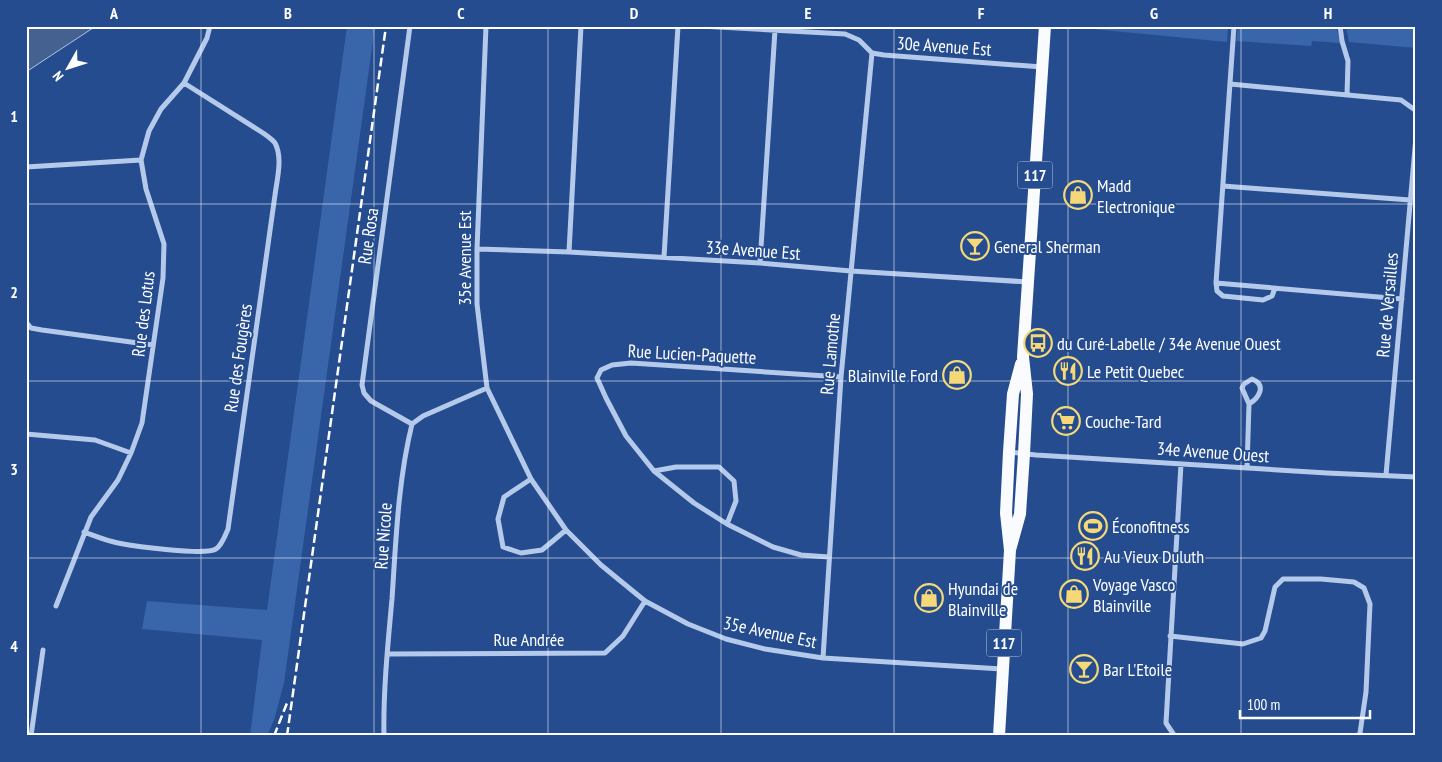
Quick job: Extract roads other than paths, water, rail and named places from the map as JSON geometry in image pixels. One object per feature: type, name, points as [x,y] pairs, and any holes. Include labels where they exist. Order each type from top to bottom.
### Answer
[{"type":"main road","name":"117","points":[[999,736],[1010,550],[1006,513],[1009,452],[1014,394],[1023,357],[1045,26]]},
{"type":"main road","name":"117","points":[[1010,550],[1020,514],[1028,394],[1023,357]]},
{"type":"street","name":"Rue des Lotus","points":[[56,606],[91,517],[118,480],[131,453],[142,423],[163,278],[164,244],[146,189],[141,160],[149,130],[161,109],[184,83],[207,38],[210,26]]},
{"type":"street","name":"Rue Rosa","points":[[410,26],[362,384],[364,394],[371,401],[412,424]]},
{"type":"street","name":"35e Avenue Est","points":[[486,26],[476,304],[488,388],[531,479],[566,530],[601,565],[645,601],[688,624],[726,639],[765,649],[824,658],[1003,669]]},
{"type":"street","points":[[569,252],[581,26]]},
{"type":"street","points":[[664,258],[678,26]]},
{"type":"street","name":"30e Avenue Est","points":[[700,26],[845,34],[858,40],[872,53],[1042,67]]},
{"type":"street","points":[[1234,26],[1216,283],[1217,292],[1223,296],[1263,300],[1272,296],[1275,288]]},
{"type":"street","points":[[1340,26],[1348,61],[1347,95]]},
{"type":"street","points":[[760,263],[775,30]]},
{"type":"street","name":"Rue Lamothe","points":[[824,658],[841,377],[872,53]]},
{"type":"street","name":"Rue des Fougères","points":[[84,532],[117,543],[187,552],[204,552],[215,549],[223,542],[228,530],[275,195],[279,152],[274,141],[263,132],[184,83]]},
{"type":"street","points":[[1230,84],[1401,100],[1415,110],[1416,114]]},
{"type":"street","name":"Rue de Versailles","points":[[1386,475],[1416,137]]},
{"type":"street","points":[[26,167],[141,160]]},
{"type":"street","points":[[1223,186],[1410,200]]},
{"type":"street","name":"33e Avenue Est","points":[[477,249],[569,252],[760,263],[851,271],[1028,282]]},
{"type":"street","points":[[1216,283],[1402,299]]},
{"type":"street","points":[[26,322],[31,328],[42,330],[153,345]]},
{"type":"street","name":"Rue Lucien-Paquette","points":[[829,557],[801,554],[773,547],[727,524],[694,503],[654,471],[626,436],[597,378],[601,370],[612,365],[631,363],[841,377]]},
{"type":"street","points":[[1247,468],[1249,404],[1242,388],[1244,384],[1252,379],[1258,381],[1260,393],[1256,400],[1249,404]]},
{"type":"street","points":[[412,424],[423,416],[488,388]]},
{"type":"street","name":"Rue Nicole","points":[[384,736],[399,502],[405,455],[412,424]]},
{"type":"street","points":[[26,434],[95,440],[131,453]]},
{"type":"street","name":"34e Avenue Ouest","points":[[1009,452],[1416,477]]},
{"type":"street","points":[[1176,736],[1166,723],[1181,464]]},
{"type":"street","points":[[654,471],[676,467],[719,467],[734,481],[736,501],[727,524]]},
{"type":"street","points":[[531,479],[504,497],[498,519],[503,547],[521,553],[542,550],[566,530]]},
{"type":"street","points":[[1170,636],[1242,644],[1261,638],[1265,631],[1275,587],[1283,579],[1321,579],[1354,582],[1364,588],[1370,604],[1366,692],[1358,736]]},
{"type":"street","name":"Rue Andrée","points":[[388,654],[605,653],[623,636],[645,601]]},
{"type":"street","points":[[30,736],[43,650]]},
{"type":"railway","points":[[287,736],[386,26]]},
{"type":"railway","points":[[274,736],[287,703]]},
{"type":"place","name":"Madd Electronique","points":[[1078,195]]},
{"type":"place","name":"General Sherman","points":[[975,246]]},
{"type":"place","name":"du Curé-Labelle / 34e Avenue Ouest","points":[[1038,343]]},
{"type":"place","name":"Le Petit Quebec","points":[[1068,371]]},
{"type":"place","name":"Blainville Ford","points":[[957,375]]},
{"type":"place","name":"Couche-Tard","points":[[1066,421]]},
{"type":"place","name":"Éconofitness","points":[[1093,526]]},
{"type":"place","name":"Au Vieux Duluth","points":[[1085,556]]},
{"type":"place","name":"Voyage Vasco Blainville","points":[[1074,594]]},
{"type":"place","name":"Hyundai de Blainville","points":[[929,598]]},
{"type":"place","name":"Bar L'Etoile","points":[[1084,669]]}]
